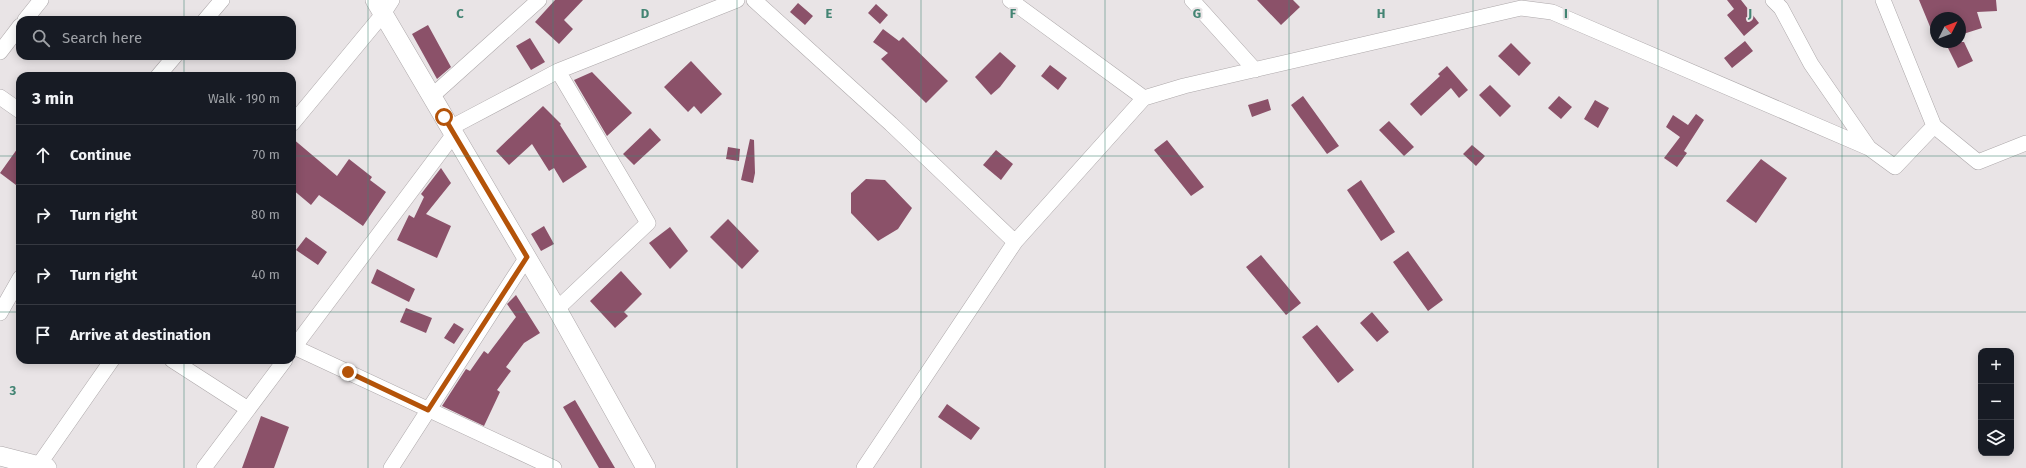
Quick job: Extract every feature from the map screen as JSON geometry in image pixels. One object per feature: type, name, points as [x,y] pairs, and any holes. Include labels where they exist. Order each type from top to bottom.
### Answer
[{"type":"main road","points":[[383,5],[432,96],[557,309],[646,468]]},
{"type":"main road","points":[[0,456],[43,467]]},
{"type":"street","points":[[28,16],[41,0]]},
{"type":"street","points":[[208,16],[222,0]]},
{"type":"street","points":[[432,96],[539,0]]},
{"type":"street","points":[[296,345],[452,131],[558,71],[738,0]]},
{"type":"street","points":[[754,0],[891,124],[1015,242]]},
{"type":"street","points":[[1010,0],[1144,98]]},
{"type":"street","points":[[1192,0],[1255,70]]},
{"type":"street","points":[[1883,0],[1934,126],[1978,162],[2026,144]]},
{"type":"street","points":[[865,468],[1015,242],[1144,98],[1184,86],[1255,70],[1519,3],[1552,12],[1869,148],[1895,167],[1934,126]]},
{"type":"street","points":[[1778,3],[1811,64],[1869,148]]},
{"type":"street","points":[[296,119],[383,5]]},
{"type":"street","points":[[0,52],[16,31]]},
{"type":"street","points":[[161,72],[172,60]]},
{"type":"street","points":[[557,309],[648,223],[558,71]]},
{"type":"street","points":[[0,97],[16,109]]},
{"type":"street","points":[[391,468],[527,257]]},
{"type":"street","points":[[0,313],[16,285]]},
{"type":"street","points":[[296,350],[554,468]]},
{"type":"street","points":[[43,467],[109,364]]},
{"type":"street","points":[[178,364],[248,410]]},
{"type":"street","points":[[204,468],[281,364]]},
{"type":"building","points":[[555,0],[583,0],[564,20],[573,29],[559,44],[535,22]]},
{"type":"building","points":[[1257,0],[1293,0],[1300,7],[1281,25]]},
{"type":"building","points":[[1727,0],[1741,0],[1759,23],[1744,36],[1727,15],[1734,9]]},
{"type":"building","points":[[1919,0],[1996,0],[1997,11],[1977,12],[1982,28],[1966,33],[1966,12],[1930,12],[1930,27]]},
{"type":"building","points":[[798,3],[813,16],[805,25],[790,12]]},
{"type":"building","points":[[876,4],[888,15],[880,24],[868,13]]},
{"type":"building","points":[[428,25],[451,67],[437,79],[412,34]]},
{"type":"building","points":[[883,29],[899,41],[903,37],[948,81],[926,103],[881,59],[888,53],[873,42]]},
{"type":"building","points":[[530,38],[545,62],[531,70],[516,46]]},
{"type":"building","points":[[1745,41],[1753,51],[1732,68],[1724,58]]},
{"type":"building","points":[[1511,43],[1531,63],[1519,76],[1498,56]]},
{"type":"building","points":[[1966,46],[1973,61],[1958,68],[1948,48],[1966,48]]},
{"type":"building","points":[[1000,52],[1016,66],[1000,87],[991,95],[975,77]]},
{"type":"building","points":[[691,61],[722,94],[701,114],[694,106],[688,112],[664,87]]},
{"type":"building","points":[[1050,65],[1067,78],[1058,90],[1041,76]]},
{"type":"building","points":[[1447,66],[1468,90],[1459,98],[1451,88],[1421,116],[1410,104],[1440,76],[1438,74]]},
{"type":"building","points":[[592,72],[632,113],[607,136],[574,80]]},
{"type":"building","points":[[1490,85],[1511,106],[1500,117],[1479,95]]},
{"type":"building","points":[[1303,96],[1339,146],[1327,154],[1291,105]]},
{"type":"building","points":[[1559,96],[1572,107],[1561,119],[1548,108]]},
{"type":"building","points":[[1268,99],[1271,110],[1252,117],[1248,105]]},
{"type":"building","points":[[1595,100],[1609,108],[1598,128],[1584,119]]},
{"type":"building","points":[[543,106],[561,124],[560,125],[587,167],[563,183],[554,168],[549,171],[532,144],[509,165],[496,151]]},
{"type":"building","points":[[1696,114],[1704,120],[1684,151],[1687,153],[1677,167],[1664,158],[1680,137],[1666,127],[1673,115],[1688,125]]},
{"type":"building","points":[[1389,121],[1414,147],[1404,156],[1379,130]]},
{"type":"building","points":[[650,128],[661,140],[634,165],[623,154]]},
{"type":"building","points":[[750,139],[754,140],[755,173],[753,183],[741,180]]},
{"type":"building","points":[[1167,140],[1204,187],[1191,196],[1154,150]]},
{"type":"building","points":[[296,141],[337,176],[349,159],[372,177],[370,180],[386,192],[363,226],[319,195],[311,205],[296,192]]},
{"type":"building","points":[[1472,145],[1485,156],[1476,166],[1463,154]]},
{"type":"building","points":[[728,147],[740,149],[739,161],[726,159]]},
{"type":"building","points":[[996,150],[1013,164],[1001,180],[983,165]]},
{"type":"building","points":[[16,151],[16,185],[0,173]]},
{"type":"building","points":[[1761,159],[1787,178],[1756,223],[1726,201]]},
{"type":"building","points":[[441,168],[451,183],[426,214],[451,226],[437,258],[397,240],[409,215],[414,218],[424,197],[421,194]]},
{"type":"building","points":[[866,179],[885,180],[912,208],[898,229],[878,241],[851,213],[851,193]]},
{"type":"building","points":[[1361,180],[1395,232],[1381,241],[1347,190]]},
{"type":"building","points":[[728,219],[759,251],[742,269],[710,237]]},
{"type":"building","points":[[544,226],[554,244],[541,251],[531,234]]},
{"type":"building","points":[[670,227],[688,251],[670,269],[649,243]]},
{"type":"building","points":[[306,237],[327,252],[318,265],[296,250]]},
{"type":"building","points":[[1408,251],[1443,300],[1428,311],[1393,262]]},
{"type":"building","points":[[1261,255],[1301,303],[1286,315],[1246,267]]},
{"type":"building","points":[[377,269],[415,289],[409,302],[371,283]]},
{"type":"building","points":[[621,271],[642,294],[624,312],[628,316],[615,328],[590,301]]},
{"type":"building","points":[[516,295],[540,333],[524,343],[506,367],[511,371],[497,390],[500,392],[484,426],[442,406],[466,369],[470,371],[484,351],[488,354],[516,317],[507,304]]},
{"type":"building","points":[[406,308],[432,318],[426,333],[400,322]]},
{"type":"building","points":[[1372,312],[1389,332],[1377,342],[1360,323]]},
{"type":"building","points":[[454,323],[464,329],[454,344],[444,338]]},
{"type":"building","points":[[1317,325],[1354,370],[1338,383],[1302,337]]},
{"type":"building","points":[[575,400],[615,468],[599,468],[563,407]]},
{"type":"building","points":[[947,404],[980,428],[971,440],[938,417]]},
{"type":"building","points":[[261,416],[289,427],[274,468],[242,468]]},
{"type":"route","points":[[348,372],[428,410],[527,257],[444,117]]}]
